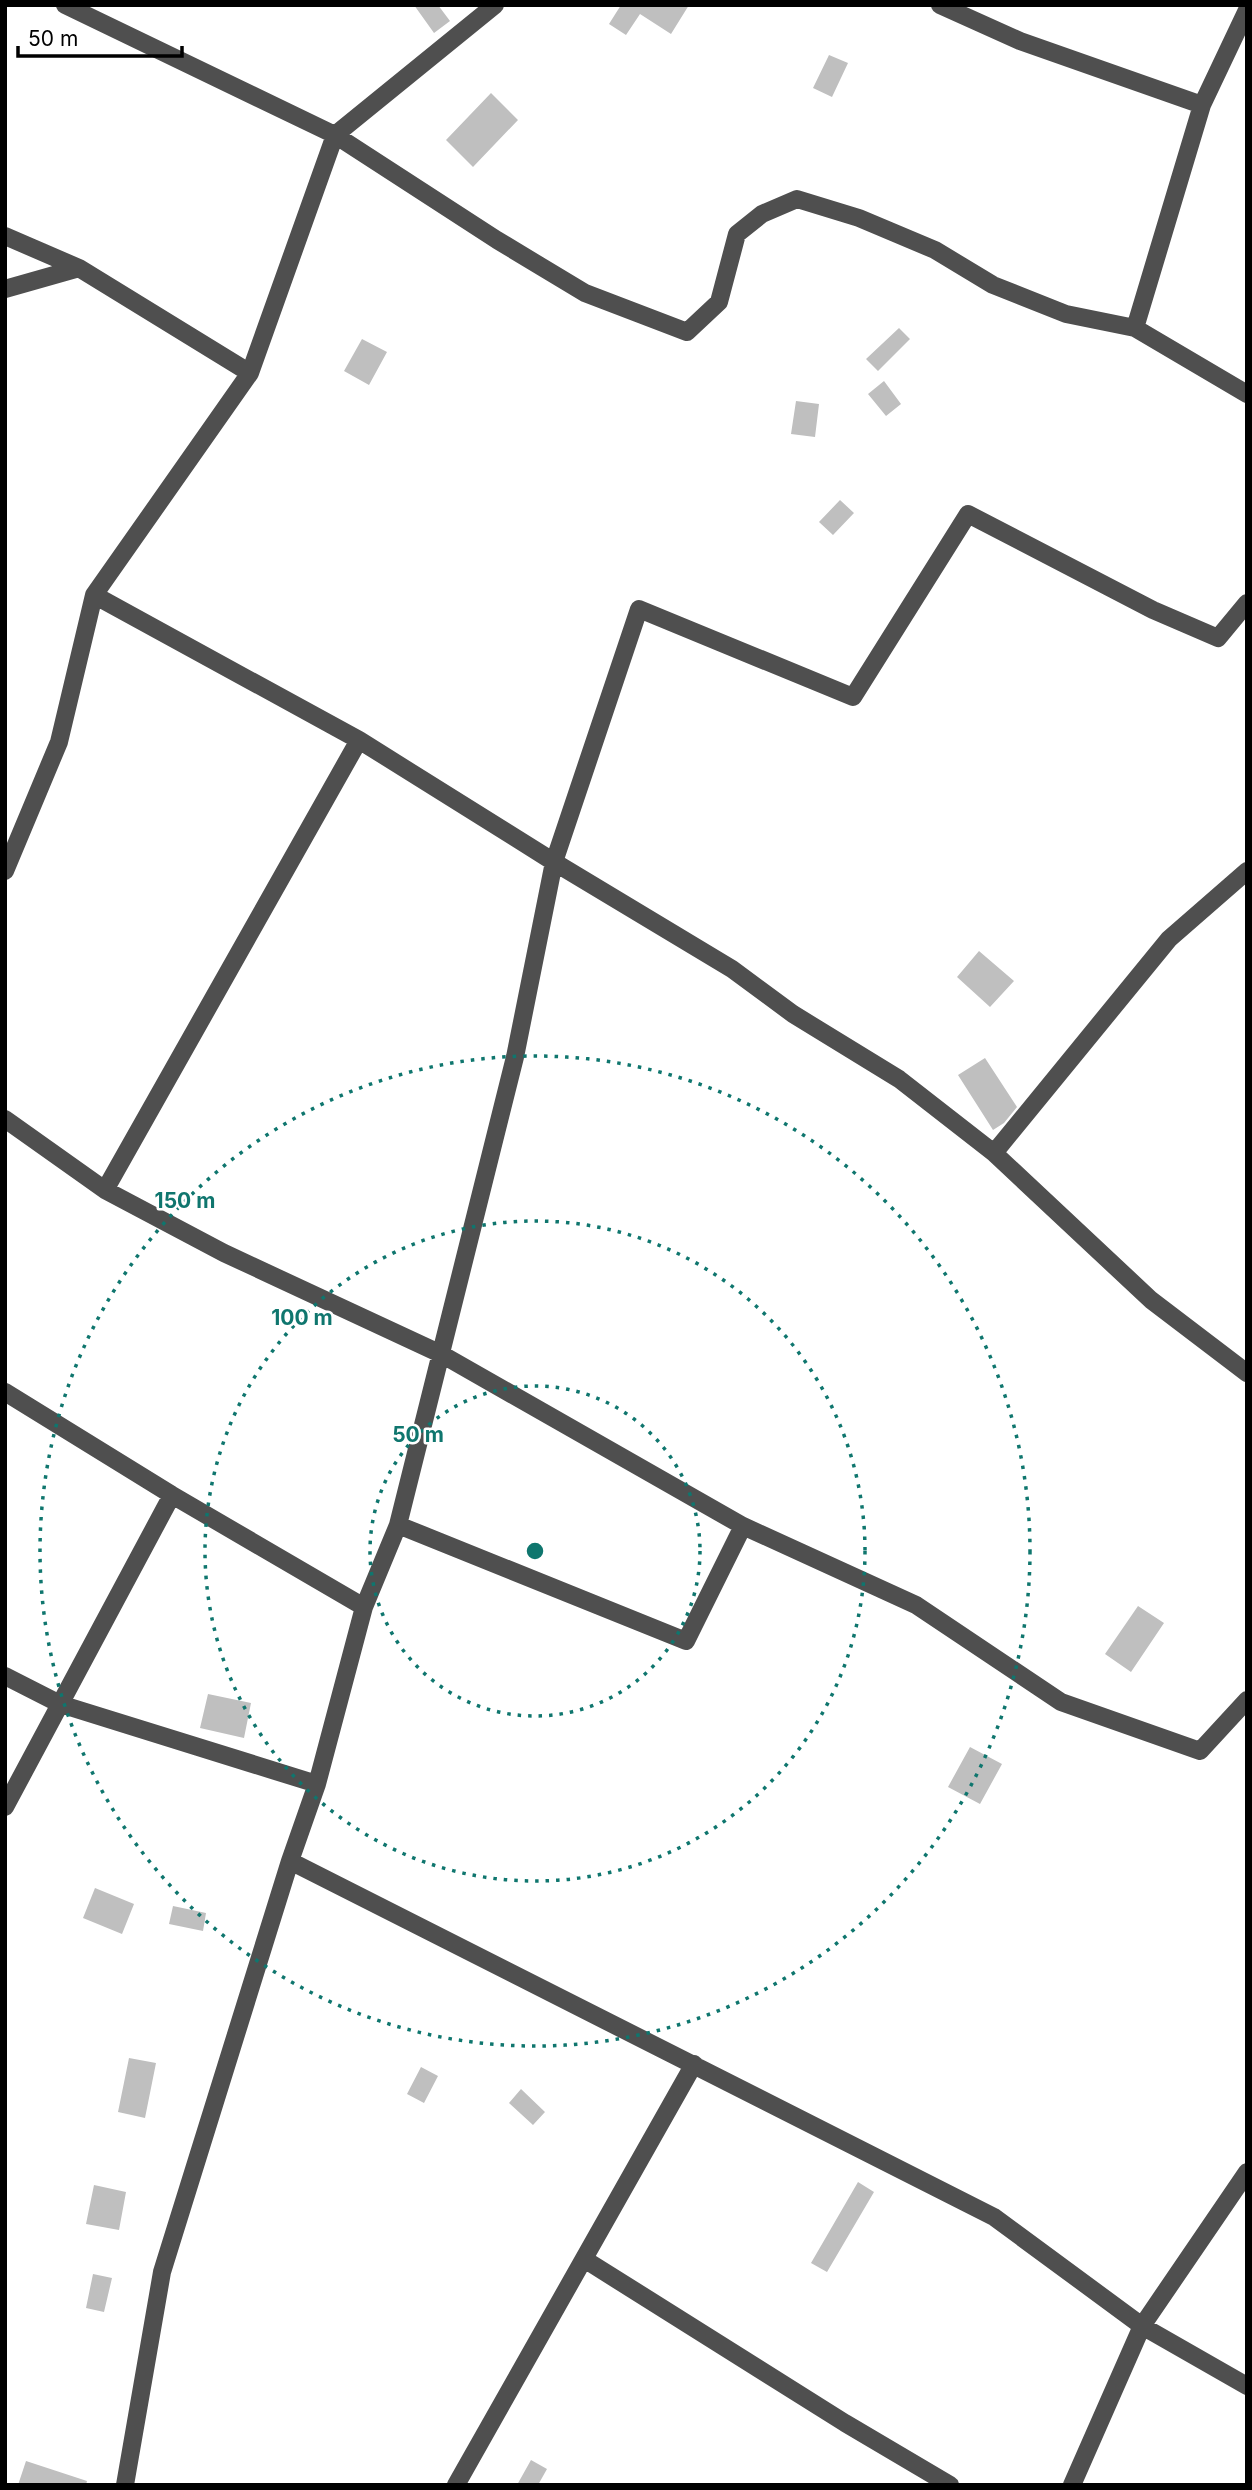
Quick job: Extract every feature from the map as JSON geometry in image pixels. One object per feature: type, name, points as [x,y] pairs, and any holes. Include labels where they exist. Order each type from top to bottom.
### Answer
[{"type":"street","points":[[65,5],[335,135],[497,240],[585,293],[687,332],[719,302],[737,234],[762,214],[797,198],[859,218],[936,250],[993,285],[1066,314],[1136,328],[1247,394]]},
{"type":"street","points":[[5,871],[59,742],[94,595],[250,373],[335,135],[495,5]]},
{"type":"street","points":[[940,5],[1020,41],[1202,105]]},
{"type":"street","points":[[1136,328],[1202,105],[1247,10]]},
{"type":"street","points":[[5,236],[79,268],[250,373]]},
{"type":"street","points":[[5,289],[79,268]]},
{"type":"street","points":[[125,2485],[162,2272],[290,1861],[317,1784],[364,1607],[398,1525],[515,1057],[554,862],[639,609],[853,697],[968,514],[1153,611],[1218,638],[1247,603]]},
{"type":"street","points":[[94,595],[359,740],[732,969],[793,1014],[900,1079],[994,1153],[1151,1300],[1247,1373]]},
{"type":"street","points":[[105,1190],[359,740]]},
{"type":"street","points":[[994,1153],[1169,939],[1247,872]]},
{"type":"street","points":[[5,1119],[105,1190],[225,1253],[441,1354],[743,1526],[916,1605],[1061,1702],[1200,1751],[1247,1700]]},
{"type":"street","points":[[5,1392],[172,1495],[364,1607]]},
{"type":"street","points":[[5,1807],[172,1495]]},
{"type":"street","points":[[398,1525],[686,1641],[743,1526]]},
{"type":"street","points":[[5,1676],[60,1704],[317,1784]]},
{"type":"street","points":[[290,1861],[994,2217],[1142,2326],[1247,2385]]},
{"type":"street","points":[[456,2485],[694,2064]]},
{"type":"street","points":[[1072,2485],[1142,2326],[1247,2172]]},
{"type":"street","points":[[584,2259],[845,2423],[950,2485]]},
{"type":"building","points":[[414,5],[438,5],[450,21],[434,33]]},
{"type":"building","points":[[621,5],[689,5],[671,34],[640,14],[626,35],[609,24]]},
{"type":"building","points":[[829,55],[848,63],[832,97],[813,88]]},
{"type":"building","points":[[491,93],[518,120],[473,167],[446,140]]},
{"type":"building","points":[[899,328],[910,339],[878,371],[866,359]]},
{"type":"building","points":[[362,339],[387,352],[369,385],[344,371]]},
{"type":"building","points":[[884,381],[901,404],[886,416],[868,394]]},
{"type":"building","points":[[796,401],[819,404],[815,437],[791,434]]},
{"type":"building","points":[[840,500],[854,513],[833,535],[819,522]]},
{"type":"building","points":[[979,951],[1014,981],[990,1007],[957,977]]},
{"type":"building","points":[[985,1058],[1017,1107],[1004,1123],[993,1130],[958,1075]]},
{"type":"building","points":[[1138,1606],[1164,1623],[1131,1672],[1105,1654]]},
{"type":"building","points":[[208,1694],[251,1703],[244,1738],[200,1728]]},
{"type":"building","points":[[970,1747],[1002,1764],[980,1804],[948,1787]]},
{"type":"building","points":[[95,1888],[134,1904],[122,1934],[83,1918]]},
{"type":"building","points":[[173,1906],[206,1913],[203,1931],[169,1924]]},
{"type":"building","points":[[129,2058],[156,2063],[145,2118],[118,2112]]},
{"type":"building","points":[[421,2067],[438,2076],[424,2103],[407,2094]]},
{"type":"building","points":[[521,2089],[545,2112],[533,2125],[509,2103]]},
{"type":"building","points":[[858,2182],[874,2192],[827,2272],[811,2263]]},
{"type":"building","points":[[94,2185],[126,2192],[119,2230],[86,2224]]},
{"type":"building","points":[[93,2274],[112,2278],[104,2312],[86,2308]]},
{"type":"building","points":[[531,2460],[547,2469],[538,2485],[517,2485]]},
{"type":"building","points":[[26,2461],[87,2481],[86,2485],[18,2485]]}]
